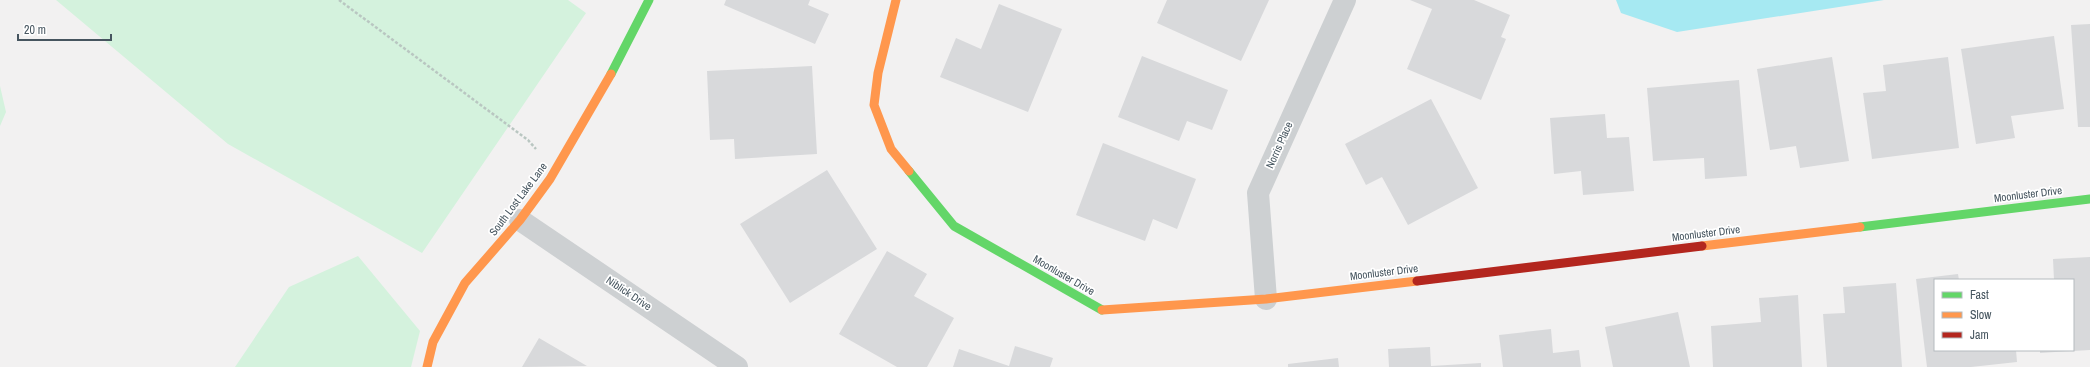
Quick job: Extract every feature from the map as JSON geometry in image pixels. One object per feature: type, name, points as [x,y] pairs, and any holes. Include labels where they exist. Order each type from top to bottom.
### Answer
[{"type":"street","name":"South Lost Lake Lane","points":[[427,367],[433,342],[465,283],[520,220],[550,179],[621,57],[649,0]]},
{"type":"street","name":"Moonluster Drive","points":[[896,0],[878,73],[874,104],[892,149],[954,226],[1100,310],[1266,299],[2090,199]]},
{"type":"street","name":"Norris Place","points":[[1266,299],[1258,193],[1344,0]]},
{"type":"street","name":"Niblick Drive","points":[[520,220],[737,367]]},
{"type":"path","points":[[338,0],[528,140],[540,153],[550,179]]},
{"type":"green space","points":[[56,0],[568,0],[586,13],[422,253],[228,144]]},
{"type":"green space","points":[[0,86],[6,112],[0,126]]},
{"type":"green space","points":[[358,256],[420,331],[411,367],[235,367],[289,287]]},
{"type":"water","points":[[1616,0],[1884,0],[1677,32],[1621,13]]},
{"type":"building","points":[[726,0],[810,0],[808,5],[829,14],[815,44],[724,5]]},
{"type":"building","points":[[1167,0],[1269,0],[1241,61],[1157,23]]},
{"type":"building","points":[[1410,0],[1474,0],[1510,15],[1501,37],[1506,39],[1481,100],[1407,69],[1432,9]]},
{"type":"building","points":[[999,4],[1062,29],[1028,112],[940,77],[956,38],[981,49]]},
{"type":"building","points":[[2090,24],[2090,127],[2078,127],[2071,25]]},
{"type":"building","points":[[2054,36],[2064,109],[2011,116],[2015,138],[1976,144],[1961,49]]},
{"type":"building","points":[[1142,56],[1228,90],[1212,130],[1187,121],[1179,141],[1118,117]]},
{"type":"building","points":[[1832,57],[1849,161],[1800,168],[1796,146],[1770,150],[1757,69]]},
{"type":"building","points":[[1948,57],[1959,148],[1872,159],[1863,93],[1886,91],[1883,65]]},
{"type":"building","points":[[812,66],[817,154],[735,159],[734,139],[710,140],[707,71]]},
{"type":"building","points":[[1739,80],[1747,176],[1705,179],[1704,158],[1653,161],[1647,88]]},
{"type":"building","points":[[1431,99],[1478,188],[1408,225],[1382,177],[1366,185],[1345,144]]},
{"type":"building","points":[[1605,114],[1607,138],[1629,137],[1634,191],[1583,195],[1581,171],[1554,174],[1550,118]]},
{"type":"building","points":[[1103,143],[1196,179],[1177,229],[1153,219],[1145,241],[1076,215]]},
{"type":"building","points":[[827,170],[877,249],[790,303],[740,224]]},
{"type":"building","points":[[887,251],[927,274],[914,296],[954,318],[927,367],[897,367],[839,334]]},
{"type":"building","points":[[2090,257],[2090,350],[2074,351],[2074,279],[2054,279],[2053,259]]},
{"type":"building","points":[[1958,274],[1959,279],[1934,279],[1934,351],[2016,351],[2017,362],[1971,367],[1927,367],[1916,279]]},
{"type":"building","points":[[1896,283],[1902,367],[1827,367],[1823,314],[1845,313],[1843,287]]},
{"type":"building","points":[[1798,295],[1802,367],[1713,367],[1711,326],[1761,322],[1759,298]]},
{"type":"building","points":[[1678,312],[1690,367],[1613,367],[1605,327]]},
{"type":"building","points":[[1551,329],[1553,353],[1579,350],[1581,367],[1503,367],[1499,335]]},
{"type":"building","points":[[539,338],[587,366],[522,367]]},
{"type":"building","points":[[1015,346],[1053,358],[1050,367],[953,367],[959,349],[1009,366]]},
{"type":"building","points":[[1430,347],[1431,366],[1481,363],[1481,367],[1389,367],[1388,349]]},
{"type":"building","points":[[2040,351],[2070,351],[2040,353]]},
{"type":"building","points":[[1338,358],[1339,367],[1288,367],[1288,364]]},
{"type":"traffic: fast","points":[[611,74],[649,0]]},
{"type":"traffic: fast","points":[[909,171],[954,226],[1102,310]]},
{"type":"traffic: fast","points":[[1860,227],[2090,199]]},
{"type":"traffic: slow","points":[[896,0],[878,73],[874,105],[891,149],[909,171]]},
{"type":"traffic: slow","points":[[427,367],[433,342],[465,283],[520,220],[550,179],[611,74]]},
{"type":"traffic: slow","points":[[1702,246],[1860,227]]},
{"type":"traffic: slow","points":[[1102,310],[1266,299],[1417,281]]},
{"type":"traffic: jam","points":[[1417,281],[1702,246]]}]
